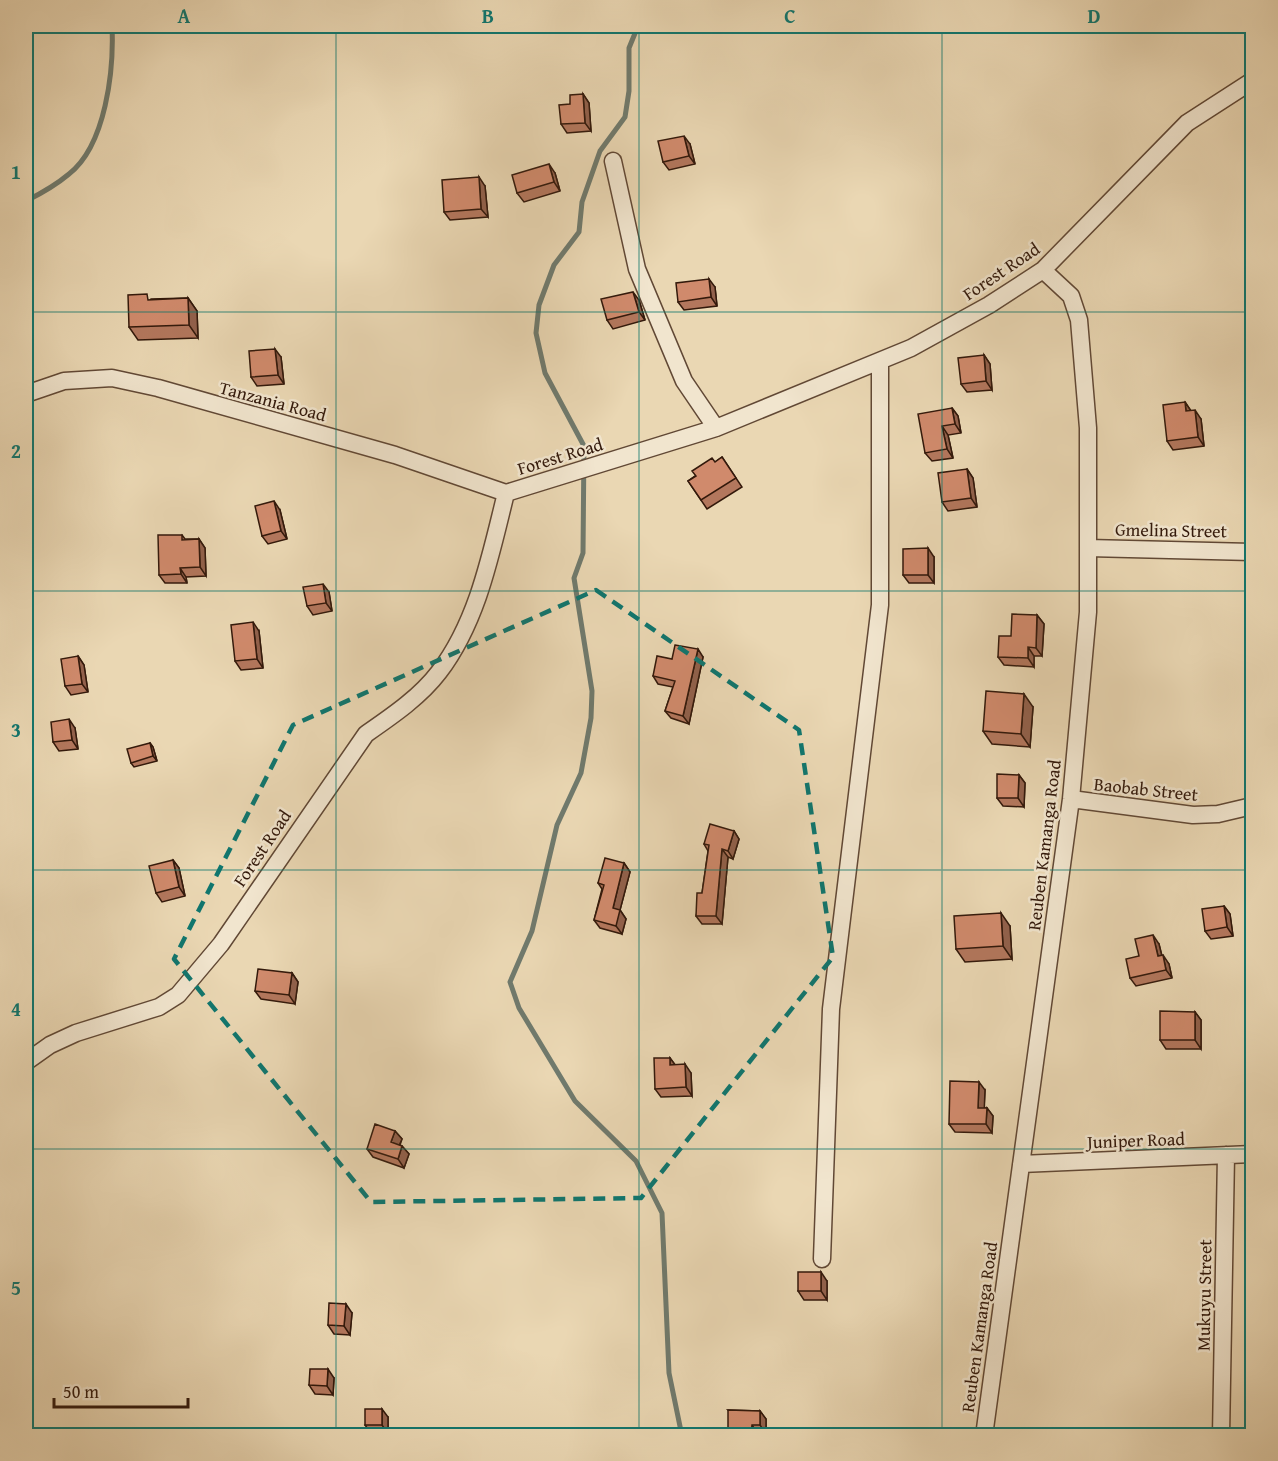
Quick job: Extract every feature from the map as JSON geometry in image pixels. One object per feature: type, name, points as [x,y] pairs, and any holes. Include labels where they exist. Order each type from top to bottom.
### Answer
[{"type":"street","name":"Forest Road","points":[[26,1062],[50,1045],[76,1033],[159,1007],[178,995],[187,985],[221,944],[366,734],[398,712],[439,672],[461,632],[484,579],[506,493],[716,428],[911,348],[1043,270],[1187,123],[1252,81]]},
{"type":"street","points":[[613,161],[637,269],[684,381],[716,428]]},
{"type":"street","name":"Reuben Kamanga Road","points":[[984,1436],[1071,800],[1088,612],[1088,428],[1080,320],[1071,296],[1043,270]]},
{"type":"street","points":[[822,1259],[831,1009],[880,605],[880,361]]},
{"type":"street","name":"Tanzania Road","points":[[26,394],[64,381],[112,378],[395,455],[506,493]]},
{"type":"street","name":"Gmelina Street","points":[[1088,548],[1252,552]]},
{"type":"street","name":"Baobab Street","points":[[1071,800],[1193,815],[1218,814],[1252,806]]},
{"type":"street","name":"Juniper Road","points":[[1021,1164],[1252,1154]]},
{"type":"street","name":"Mukuyu Street","points":[[1221,1436],[1226,1155]]},
{"type":"highlighted area","points":[[596,590],[799,730],[833,957],[641,1198],[371,1202],[174,959],[293,725]]},
{"type":"building","points":[[583,94],[585,123],[561,124],[559,105],[570,104],[570,95]]},
{"type":"building","points":[[684,136],[689,156],[663,162],[658,141]]},
{"type":"building","points":[[549,164],[554,182],[517,193],[512,175]]},
{"type":"building","points":[[479,177],[481,209],[444,212],[442,180]]},
{"type":"building","points":[[709,279],[711,297],[678,302],[676,283]]},
{"type":"building","points":[[633,292],[639,312],[607,320],[601,299]]},
{"type":"building","points":[[147,294],[148,300],[188,298],[189,325],[129,327],[128,295]]},
{"type":"building","points":[[275,349],[278,375],[251,377],[249,351]]},
{"type":"building","points":[[984,355],[986,381],[961,384],[958,358]]},
{"type":"building","points":[[1185,402],[1186,411],[1195,410],[1198,437],[1167,441],[1163,405]]},
{"type":"building","points":[[952,408],[955,424],[942,426],[947,449],[925,453],[918,414]]},
{"type":"building","points":[[722,457],[736,478],[701,500],[688,481],[696,476],[692,471],[712,458],[715,462]]},
{"type":"building","points":[[967,469],[971,498],[942,502],[938,473]]},
{"type":"building","points":[[274,501],[281,531],[262,536],[255,506]]},
{"type":"building","points":[[158,535],[182,535],[182,540],[199,539],[200,567],[180,568],[181,574],[159,575]]},
{"type":"building","points":[[928,548],[928,575],[903,575],[903,549]]},
{"type":"building","points":[[323,584],[326,603],[307,606],[303,587]]},
{"type":"building","points":[[1012,614],[1037,615],[1036,648],[1028,647],[1028,658],[998,657],[999,636],[1011,636]]},
{"type":"building","points":[[253,622],[257,659],[235,661],[231,625]]},
{"type":"building","points":[[675,645],[698,649],[683,716],[665,711],[675,681],[653,676],[657,656],[672,659]]},
{"type":"building","points":[[78,656],[82,684],[65,686],[61,659]]},
{"type":"building","points":[[986,691],[1024,694],[1021,734],[983,731]]},
{"type":"building","points":[[69,719],[72,740],[53,742],[51,722]]},
{"type":"building","points":[[150,743],[153,756],[131,763],[127,749]]},
{"type":"building","points":[[997,774],[1019,775],[1018,798],[997,798]]},
{"type":"building","points":[[710,824],[734,831],[728,851],[722,849],[716,916],[696,916],[697,893],[702,893],[709,845],[704,844]]},
{"type":"building","points":[[605,858],[624,863],[613,908],[620,910],[616,926],[594,920],[604,885],[598,883]]},
{"type":"building","points":[[173,860],[179,887],[156,893],[149,866]]},
{"type":"building","points":[[1224,906],[1227,927],[1205,931],[1202,909]]},
{"type":"building","points":[[1001,913],[1003,946],[956,949],[954,916]]},
{"type":"building","points":[[1153,935],[1158,956],[1163,955],[1166,970],[1130,978],[1126,959],[1139,956],[1135,939]]},
{"type":"building","points":[[258,969],[292,973],[289,995],[255,991]]},
{"type":"building","points":[[1160,1011],[1195,1012],[1195,1040],[1160,1040]]},
{"type":"building","points":[[654,1058],[670,1058],[670,1065],[685,1064],[686,1087],[655,1089]]},
{"type":"building","points":[[950,1081],[979,1082],[978,1108],[987,1108],[986,1124],[949,1124]]},
{"type":"building","points":[[375,1124],[395,1131],[391,1142],[402,1146],[398,1159],[367,1149]]},
{"type":"building","points":[[798,1272],[821,1272],[821,1291],[798,1291]]},
{"type":"building","points":[[329,1303],[346,1304],[344,1326],[328,1325]]},
{"type":"building","points":[[310,1369],[328,1369],[327,1386],[309,1385]]},
{"type":"building","points":[[365,1409],[382,1409],[382,1425],[365,1425]]},
{"type":"building","points":[[728,1410],[760,1411],[760,1425],[752,1425],[751,1436],[728,1436]]},
{"type":"building","points":[[1136,1430],[1137,1436],[1118,1436],[1117,1433]]},
{"type":"waterway","points":[[26,201],[69,174],[82,161],[92,145],[105,106],[109,85],[112,26]]},
{"type":"waterway","points":[[638,26],[629,48],[629,91],[625,117],[600,151],[582,202],[579,232],[554,265],[539,305],[536,333],[545,373],[584,446],[583,553],[574,578],[592,691],[591,718],[581,773],[557,825],[532,931],[510,982],[519,1008],[575,1101],[636,1161],[662,1213],[669,1373],[682,1436]]}]
